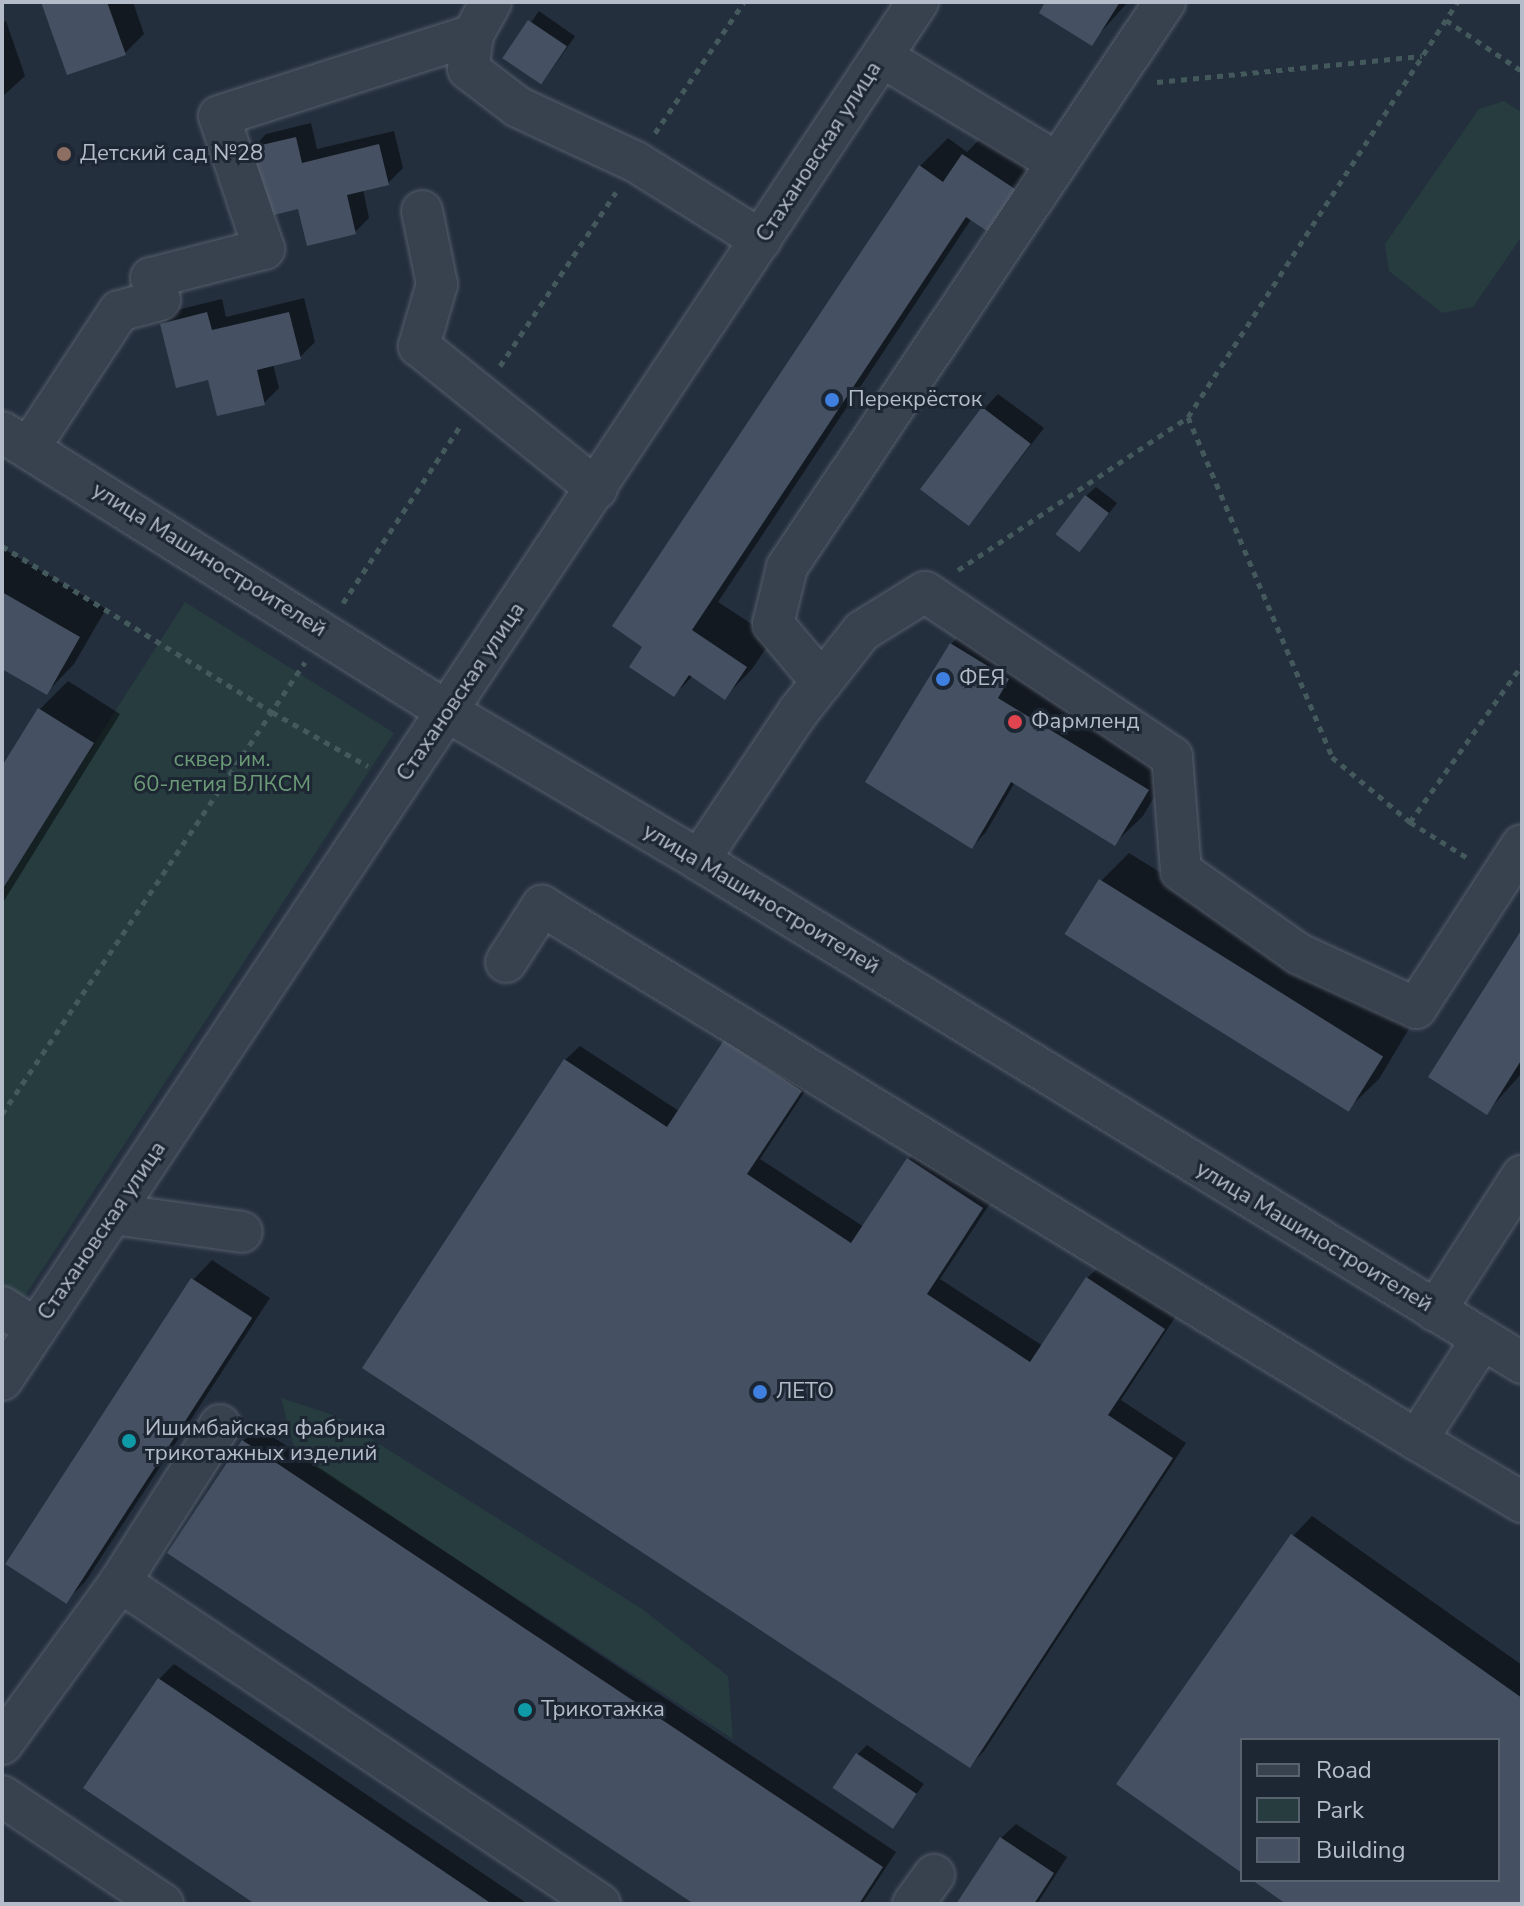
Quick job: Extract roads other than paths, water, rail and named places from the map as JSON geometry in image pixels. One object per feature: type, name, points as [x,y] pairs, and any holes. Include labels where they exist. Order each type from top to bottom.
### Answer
[{"type":"street","name":"Стахановская улица","points":[[2,1380],[918,2]]},
{"type":"street","points":[[822,682],[773,624],[787,567],[1165,2]]},
{"type":"street","points":[[482,18],[468,69],[518,107],[636,162],[761,240]]},
{"type":"street","points":[[16,440],[119,311],[160,300],[151,278],[264,249],[219,116],[482,18]]},
{"type":"street","points":[[882,57],[1058,163]]},
{"type":"street","points":[[422,211],[437,284],[419,346],[597,489]]},
{"type":"street","name":"улица Машиностроителей","points":[[16,440],[325,631],[448,712],[699,860],[1522,1363]]},
{"type":"street","points":[[699,860],[798,712],[862,631],[925,592],[1172,757],[1181,871],[1299,954],[1416,1008],[1522,845]]},
{"type":"street","points":[[506,962],[542,906],[1522,1502]]},
{"type":"street","points":[[1435,1311],[1522,1176]]},
{"type":"street","points":[[113,1214],[242,1232]]},
{"type":"street","points":[[2,1307],[36,1329]]},
{"type":"street","points":[[1417,1440],[1482,1339]]},
{"type":"street","points":[[2,1744],[120,1582],[220,1425]]},
{"type":"street","points":[[120,1582],[600,1904]]},
{"type":"street","points":[[2,1796],[163,1904]]},
{"type":"place","name":"Детский сад №28","points":[[64,154]]},
{"type":"place","name":"Перекрёсток","points":[[832,400]]},
{"type":"place","name":"ФЕЯ","points":[[943,679]]},
{"type":"place","name":"Фармленд","points":[[1015,722]]},
{"type":"place","name":"ЛЕТО","points":[[760,1392]]},
{"type":"place","name":"Ишимбайская фабрика трикотажных изделий","points":[[129,1441]]},
{"type":"place","name":"Трикотажка","points":[[525,1710]]},
{"type":"park label","name":"сквер им. 60-летия ВЛКСМ","points":[[222,772]]}]
